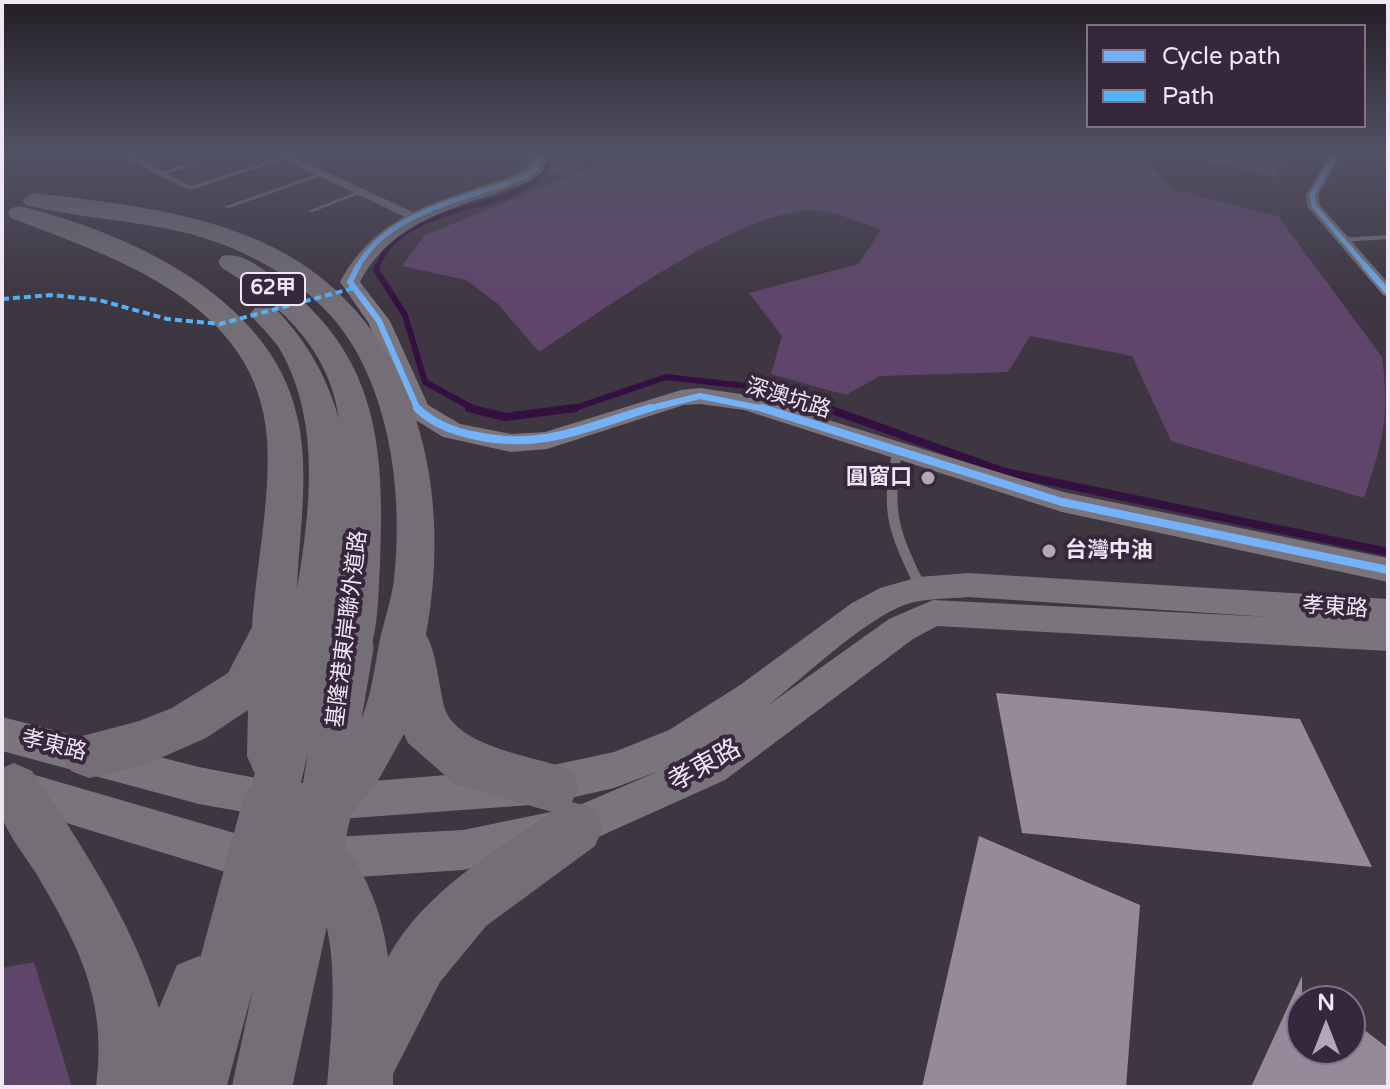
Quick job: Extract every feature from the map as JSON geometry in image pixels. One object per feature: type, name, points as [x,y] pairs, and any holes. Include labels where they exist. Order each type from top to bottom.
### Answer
[{"type":"highway","points":[[18,205],[138,258],[200,296],[237,331],[267,375],[282,422],[284,463],[276,584],[270,633],[260,662],[245,687],[177,728],[142,743],[89,755]]},
{"type":"highway","name":"基隆港東岸聯外道路","points":[[20,205],[194,263],[241,293],[271,319],[300,354],[315,393],[344,522],[329,647],[318,835],[262,1087]]},
{"type":"highway","points":[[39,205],[112,210],[227,235],[274,256],[316,285],[349,317],[398,410],[411,467],[415,576],[410,662],[425,727],[473,767],[564,807],[466,906],[419,961],[361,1078]]},
{"type":"highway","points":[[159,1087],[227,906],[255,860],[305,824],[383,726],[415,576]]},
{"type":"highway","points":[[276,584],[305,824],[349,905],[358,956],[361,1078]]},
{"type":"highway","name":"基隆港東岸聯外道路","points":[[196,1087],[263,842],[329,647]]},
{"type":"highway","points":[[6,768],[100,930],[130,1002],[129,1087]]},
{"type":"main road","name":"深澳坑路","points":[[447,205],[414,216],[364,255],[350,282],[379,321],[418,410],[452,431],[511,443],[547,440],[681,398],[700,396],[747,403],[1062,502],[1388,570]]},
{"type":"main road","name":"孝東路","points":[[305,824],[564,807],[602,774],[681,743],[760,692],[866,611],[891,597],[921,588],[968,585],[1388,612]]},
{"type":"main road","name":"孝東路","points":[[6,768],[89,755],[305,824],[463,850],[564,807],[712,767],[901,629],[933,613],[1388,637]]},
{"type":"main road","points":[[6,768],[255,860]]},
{"type":"street","points":[[389,205],[414,216]]},
{"type":"street","points":[[1314,205],[1388,292]]},
{"type":"lane","points":[[227,207],[233,205]]},
{"type":"lane","points":[[311,211],[327,205]]},
{"type":"lane","points":[[1341,240],[1388,237]]},
{"type":"lane","points":[[897,452],[889,490],[890,519],[921,588]]},
{"type":"shaded area","points":[[499,205],[1235,205],[1278,216],[1382,357],[1385,397],[1383,429],[1364,498],[1171,441],[1132,356],[1030,336],[1008,372],[880,376],[846,395],[771,374],[782,336],[749,293],[858,264],[881,230],[836,214],[810,210],[780,215],[746,227],[671,266],[539,352],[498,304],[466,280],[402,266],[425,235]]},
{"type":"shaded area","points":[[34,962],[72,1087],[2,1087],[2,968]]},
{"type":"building","points":[[996,693],[1300,719],[1372,867],[1022,833]]},
{"type":"building","points":[[979,836],[1140,905],[1126,1087],[922,1087]]},
{"type":"building","points":[[1286,1011],[1286,1065],[1366,1065],[1366,1031],[1388,1048],[1388,1087],[1251,1087]]},
{"type":"waterway","points":[[377,268],[388,248],[405,232],[426,221],[477,205]]},
{"type":"waterway","points":[[377,266],[376,270],[405,315],[425,382],[475,410]]},
{"type":"waterway","points":[[575,408],[666,377],[773,389],[831,410]]},
{"type":"waterway","points":[[469,408],[475,410]]},
{"type":"waterway","points":[[475,410],[505,417],[575,408]]},
{"type":"waterway","points":[[569,410],[575,408]]},
{"type":"waterway","points":[[826,408],[1005,472],[1388,552]]},
{"type":"marked path","points":[[2,299],[51,295],[99,300],[167,319],[220,324],[354,288]]},
{"type":"cycle path","points":[[444,205],[401,225],[380,239],[362,258],[350,282],[379,321],[418,410],[452,431],[511,443],[547,440],[681,398],[700,396],[747,403],[1062,502],[1388,570]]},
{"type":"cycle path","points":[[1314,205],[1388,292]]},
{"type":"place","name":"圓窗口","points":[[928,478]]},
{"type":"place","name":"台灣中油","points":[[1049,551]]}]
